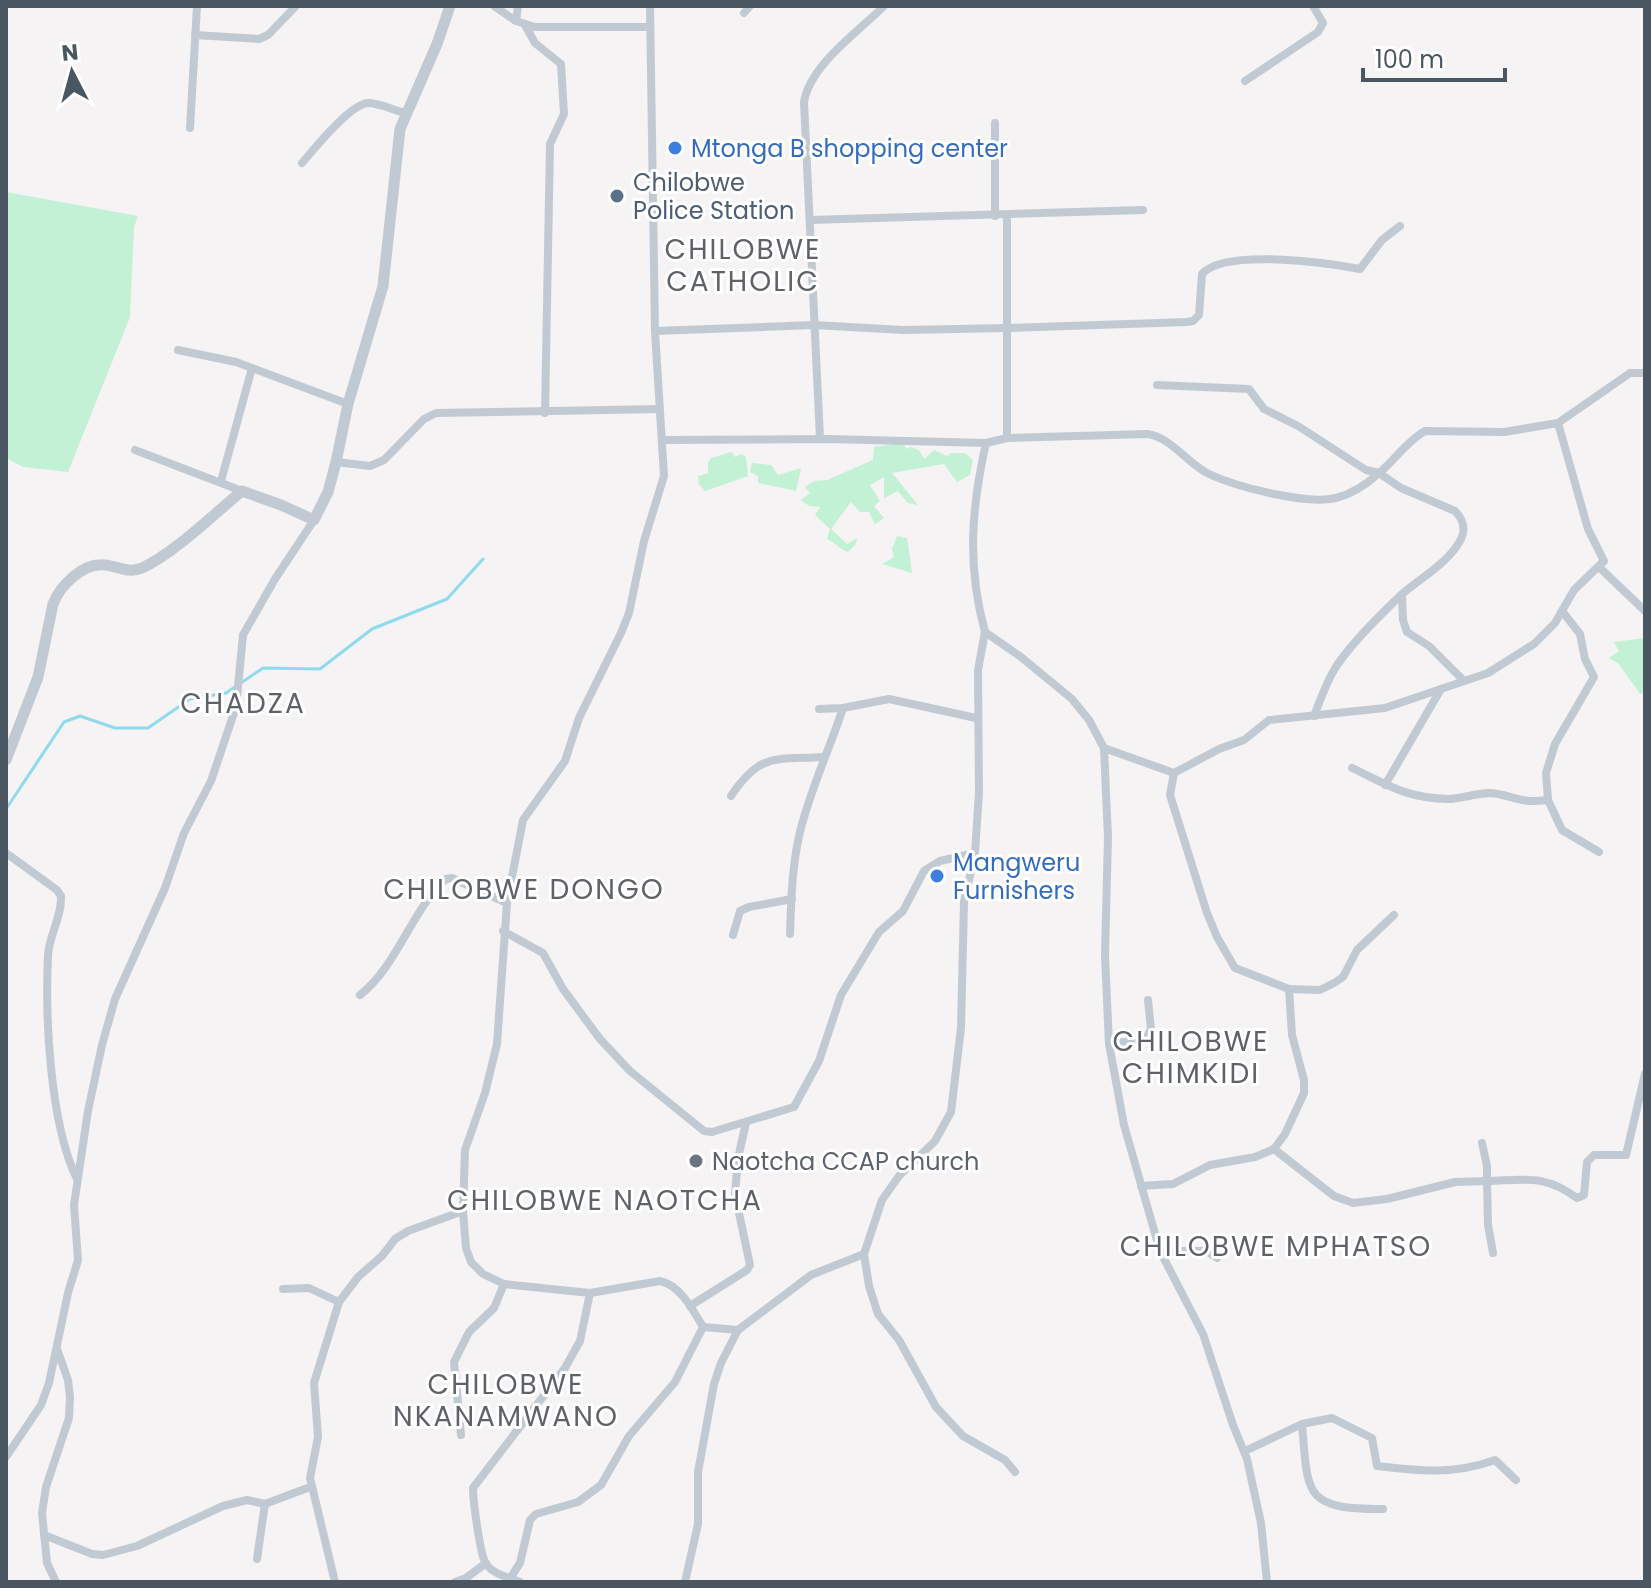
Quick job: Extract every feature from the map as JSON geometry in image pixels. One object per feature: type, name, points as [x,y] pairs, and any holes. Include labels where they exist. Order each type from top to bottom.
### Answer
[{"type":"street","points":[[190,128],[197,6]]},
{"type":"street","points":[[195,35],[259,39],[268,35],[296,6]]},
{"type":"street","points":[[6,1457],[41,1405],[78,1260],[74,1205],[77,1180],[93,1084],[115,999],[165,888],[184,833],[211,781],[235,712],[245,631],[328,492],[348,404],[383,286],[396,148],[405,113],[437,44],[450,6]]},
{"type":"street","points":[[494,6],[525,25],[650,27]]},
{"type":"street","points":[[516,21],[518,6]]},
{"type":"street","points":[[650,6],[655,331],[664,476],[644,541],[629,613],[579,718],[565,761],[525,815],[503,931],[497,1044],[485,1093],[465,1150],[463,1211],[466,1248],[471,1262],[483,1274],[504,1284],[590,1293],[660,1281],[673,1287],[703,1327]]},
{"type":"street","points":[[820,439],[804,102],[806,90],[820,68],[884,6]]},
{"type":"street","points":[[1245,81],[1322,28],[1322,19],[1313,6]]},
{"type":"street","points":[[525,25],[535,43],[561,64],[564,95],[564,114],[550,144],[545,413]]},
{"type":"street","points":[[302,163],[358,106],[370,103],[405,113]]},
{"type":"street","points":[[995,123],[995,216]]},
{"type":"street","points":[[810,220],[1143,210]]},
{"type":"street","points":[[1007,216],[1007,438]]},
{"type":"street","points":[[655,331],[814,325],[903,330],[1193,321],[1199,315],[1201,280],[1207,269],[1227,263],[1284,259],[1360,269],[1376,246],[1400,226]]},
{"type":"street","points":[[178,350],[252,368],[348,404]]},
{"type":"street","points":[[221,481],[252,368]]},
{"type":"street","points":[[663,440],[820,439],[986,443],[1007,438],[1152,434],[1219,478],[1249,488],[1330,499],[1346,495],[1379,473],[1425,431],[1504,432],[1558,423],[1630,373],[1645,373]]},
{"type":"street","points":[[1157,385],[1249,389],[1264,409],[1298,426],[1366,470],[1379,473],[1401,488],[1455,511],[1463,522],[1462,538],[1454,549],[1402,594],[1335,669],[1314,716]]},
{"type":"street","points":[[336,462],[376,464],[384,460],[424,419],[436,413],[660,409]]},
{"type":"street","points":[[1104,748],[1174,773],[1219,749],[1244,740],[1264,722],[1385,708],[1488,673],[1534,644],[1555,623],[1574,590],[1604,561],[1588,529],[1558,423]]},
{"type":"street","points":[[986,443],[974,500],[973,580],[985,632],[978,670],[976,718],[979,792],[975,853],[962,923],[961,1028],[951,1112],[935,1141],[899,1176],[882,1200],[864,1254],[869,1286],[878,1314],[899,1340],[936,1407],[963,1436],[1005,1460],[1015,1472]]},
{"type":"street","points":[[135,450],[221,481],[314,520]]},
{"type":"street","points":[[6,760],[38,677],[53,604],[62,589],[75,576],[94,565],[130,571],[141,568],[163,555],[242,491]]},
{"type":"street","points":[[1599,567],[1645,611]]},
{"type":"street","points":[[1402,594],[1403,620],[1407,632],[1429,646],[1464,681]]},
{"type":"street","points":[[1562,611],[1580,634],[1585,659],[1594,677],[1549,758],[1546,773],[1548,800],[1562,830],[1599,852]]},
{"type":"street","points":[[985,632],[1072,699],[1089,720],[1104,748],[1108,837],[1105,955],[1109,1044],[1124,1125],[1160,1251],[1203,1334],[1233,1425],[1245,1451],[1261,1523],[1267,1582]]},
{"type":"street","points":[[1385,785],[1441,689]]},
{"type":"street","points":[[819,709],[843,708],[889,699],[976,718]]},
{"type":"street","points":[[790,934],[799,837],[823,757],[843,708]]},
{"type":"street","points":[[731,796],[747,775],[766,761],[823,757]]},
{"type":"street","points":[[1352,768],[1413,796],[1448,799],[1498,794],[1518,801],[1548,800]]},
{"type":"street","points":[[1174,773],[1170,795],[1207,913],[1235,968],[1289,989],[1320,990],[1343,977],[1357,950],[1394,915]]},
{"type":"street","points":[[6,853],[61,896],[48,956],[49,1022],[64,1149],[77,1180]]},
{"type":"street","points":[[503,931],[543,953],[563,989],[600,1039],[630,1071],[704,1131],[712,1132],[794,1107],[819,1061],[841,995],[879,932],[903,911],[924,871],[940,861],[975,853]]},
{"type":"street","points":[[360,995],[377,979],[446,879],[452,878],[507,903]]},
{"type":"street","points":[[733,935],[740,911],[792,899]]},
{"type":"street","points":[[1141,1186],[1173,1184],[1210,1165],[1255,1157],[1274,1149],[1285,1134],[1304,1093],[1292,1035],[1289,989]]},
{"type":"street","points":[[1109,1044],[1146,1039],[1151,1029],[1148,1000]]},
{"type":"street","points":[[1274,1149],[1334,1196],[1353,1203],[1387,1199],[1455,1182],[1487,1181],[1540,1180],[1559,1185],[1577,1198],[1584,1195],[1587,1162],[1594,1155],[1626,1155],[1645,1074]]},
{"type":"street","points":[[690,1306],[747,1270],[750,1265],[735,1194],[738,1158],[746,1123]]},
{"type":"street","points":[[1482,1143],[1487,1166],[1488,1225],[1493,1253]]},
{"type":"street","points":[[335,1582],[310,1487],[318,1437],[314,1383],[339,1302],[358,1277],[382,1256],[395,1239],[408,1231],[463,1211]]},
{"type":"street","points":[[1160,1251],[1206,1251],[1217,1258]]},
{"type":"street","points":[[685,1582],[698,1524],[698,1472],[714,1384],[738,1330],[811,1275],[864,1254]]},
{"type":"street","points":[[461,1435],[454,1362],[469,1332],[494,1308],[504,1284]]},
{"type":"street","points":[[283,1289],[309,1288],[339,1302]]},
{"type":"street","points":[[590,1293],[580,1341],[565,1368],[473,1488],[486,1563],[497,1578],[515,1580],[530,1520],[536,1514],[578,1502],[601,1485],[629,1436],[669,1392],[703,1327]]},
{"type":"street","points":[[703,1327],[738,1330]]},
{"type":"street","points":[[56,1349],[70,1387],[70,1412],[46,1487],[42,1513],[48,1568],[56,1582]]},
{"type":"street","points":[[1245,1451],[1302,1424],[1332,1418],[1372,1438],[1377,1466],[1449,1471],[1470,1469],[1495,1460],[1516,1480]]},
{"type":"street","points":[[1302,1424],[1310,1490],[1331,1506],[1383,1509]]},
{"type":"street","points":[[44,1535],[92,1554],[103,1555],[137,1546],[223,1506],[247,1500],[265,1504],[310,1487]]},
{"type":"street","points":[[257,1559],[265,1504]]},
{"type":"street","points":[[455,1582],[486,1563]]},
{"type":"green space","points":[[6,192],[138,216],[134,227],[130,317],[68,472],[23,467],[6,458]]},
{"type":"green space","points":[[904,443],[906,449],[919,450],[924,459],[934,450],[947,456],[965,453],[973,460],[970,475],[957,482],[944,464],[892,473],[918,505],[908,503],[898,491],[884,498],[884,477],[870,485],[880,501],[874,506],[884,518],[875,524],[869,512],[860,512],[851,502],[831,529],[847,544],[857,538],[856,544],[848,552],[827,539],[830,529],[815,515],[820,507],[809,506],[801,500],[810,493],[805,487],[873,460],[874,447]]},
{"type":"green space","points":[[732,452],[735,457],[741,454],[746,457],[748,476],[705,491],[699,484],[698,476],[708,473],[711,458]]},
{"type":"green space","points":[[752,463],[771,465],[778,475],[801,468],[796,491],[758,483],[758,476],[750,472]]},
{"type":"green space","points":[[897,536],[907,538],[912,573],[882,564],[894,557],[892,549]]},
{"type":"green space","points":[[1645,638],[1645,693],[1640,694],[1619,664],[1609,658],[1619,651],[1614,642]]},
{"type":"waterway","points":[[6,809],[64,722],[80,716],[115,728],[148,728],[190,699],[226,693],[263,668],[320,669],[372,629],[447,599],[483,559]]},
{"type":"place","name":"Mtonga B shopping center","points":[[675,148]]},
{"type":"place","name":"Chilobwe Police Station","points":[[617,196]]},
{"type":"place","name":"Mangweru Furnishers","points":[[937,876]]},
{"type":"place","name":"Naotcha CCAP church","points":[[696,1161]]},
{"type":"district","name":"CHILOBWE CATHOLIC","points":[[743,265]]},
{"type":"district","name":"CHADZA","points":[[243,703]]},
{"type":"district","name":"CHILOBWE DONGO","points":[[524,889]]},
{"type":"district","name":"CHILOBWE CHIMKIDI","points":[[1191,1057]]},
{"type":"district","name":"CHILOBWE NAOTCHA","points":[[605,1200]]},
{"type":"district","name":"CHILOBWE MPHATSO","points":[[1276,1246]]},
{"type":"district","name":"CHILOBWE NKANAMWANO","points":[[506,1400]]}]
